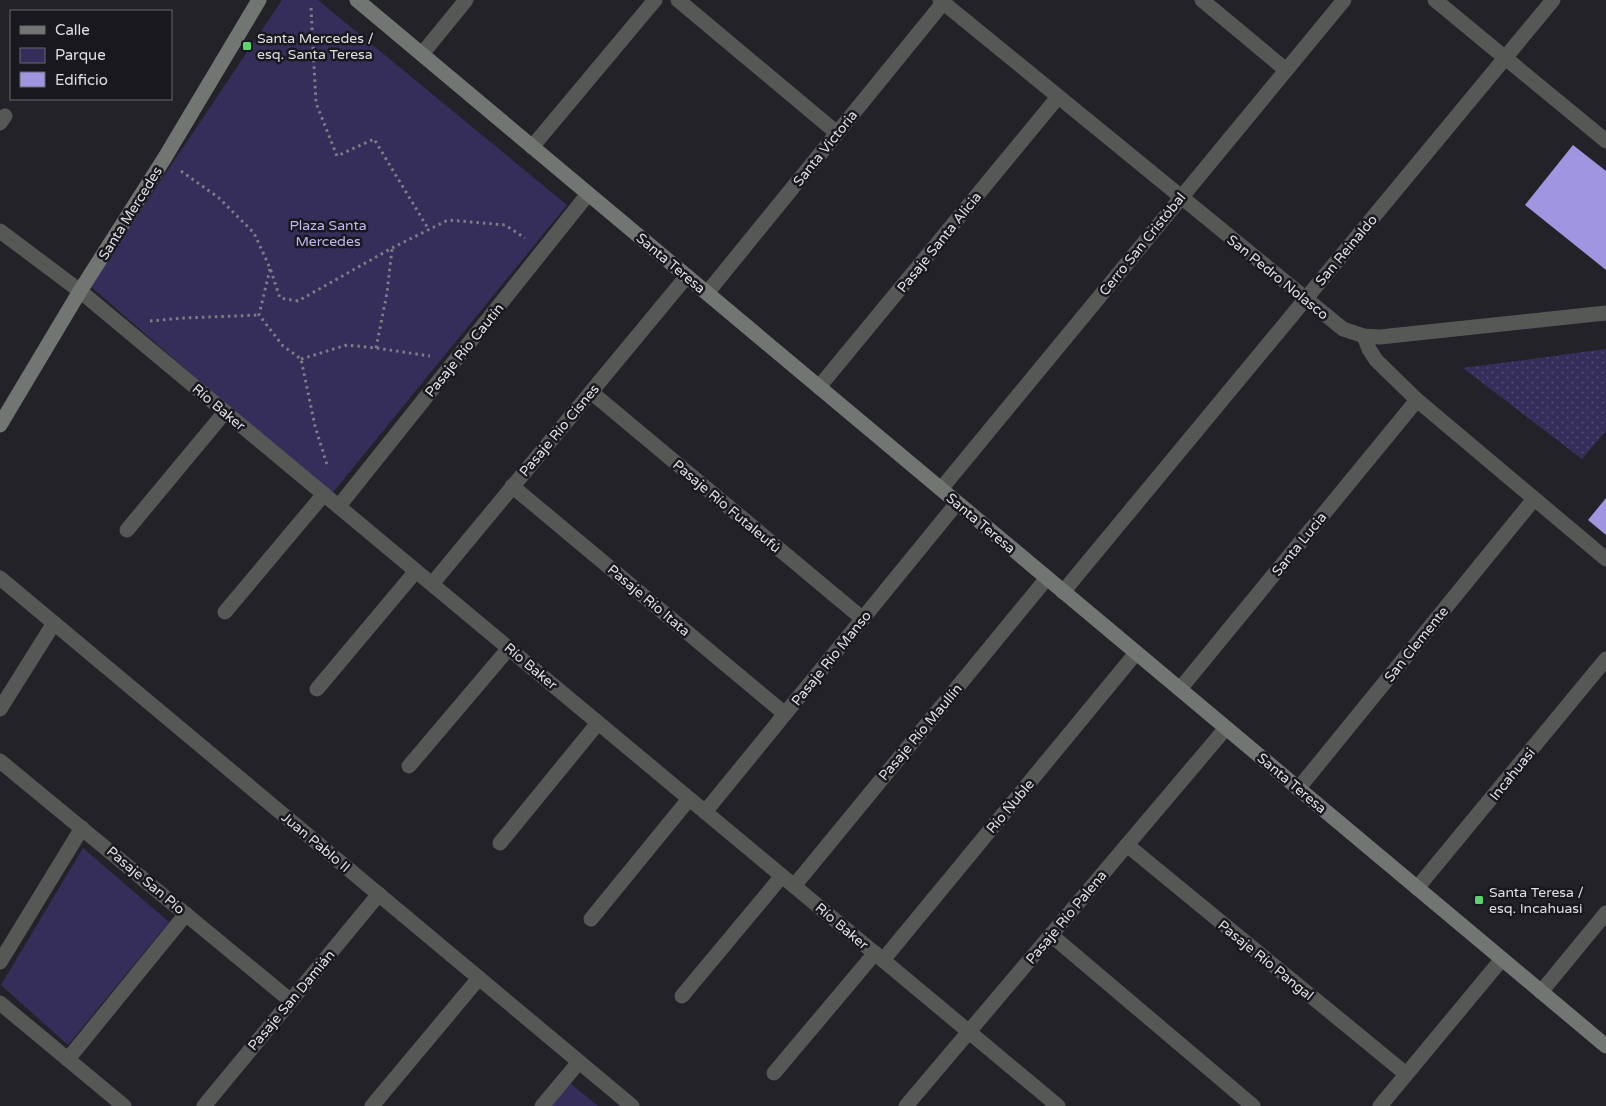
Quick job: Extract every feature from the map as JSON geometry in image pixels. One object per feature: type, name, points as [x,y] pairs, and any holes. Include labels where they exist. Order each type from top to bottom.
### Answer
[{"type":"street","name":"Santa Mercedes","points":[[0,425],[80,291],[164,159],[259,0]]},
{"type":"street","name":"Santa Teresa","points":[[357,0],[1606,1046]]},
{"type":"street","points":[[422,54],[466,0]]},
{"type":"street","points":[[532,146],[655,0]]},
{"type":"street","points":[[678,0],[837,133]]},
{"type":"street","points":[[1202,0],[1286,70]]},
{"type":"street","name":"Cerro San Cristóbal","points":[[941,489],[1344,0]]},
{"type":"street","points":[[1435,0],[1606,141]]},
{"type":"street","name":"San Reinaldo","points":[[1064,592],[1552,0]]},
{"type":"street","name":"Santa Victoria","points":[[707,293],[941,1]]},
{"type":"street","name":"San Pedro Nolasco","points":[[941,1],[1305,299],[1343,329],[1364,336]]},
{"type":"street","name":"Pasaje Santa Alicia","points":[[819,387],[1058,97]]},
{"type":"street","name":"Pasaje Río Cautín","points":[[339,506],[588,194]]},
{"type":"street","name":"Río Baker","points":[[0,231],[80,291],[120,324],[1058,1106]]},
{"type":"street","name":"Pasaje Río Cisnes","points":[[432,584],[687,276]]},
{"type":"street","points":[[1606,313],[1380,337],[1364,336],[1376,360],[1418,400],[1606,559]]},
{"type":"street","name":"Pasaje Río Futaleufú","points":[[591,392],[863,620]]},
{"type":"street","name":"Santa Lucia","points":[[1180,689],[1418,400]]},
{"type":"street","points":[[127,530],[225,412]]},
{"type":"street","name":"Pasaje Río Itata","points":[[512,486],[785,714]]},
{"type":"street","points":[[225,612],[324,494]]},
{"type":"street","name":"San Clemente","points":[[1298,789],[1534,499]]},
{"type":"street","name":"Pasaje Río Manso","points":[[706,812],[958,503]]},
{"type":"street","points":[[317,689],[416,571]]},
{"type":"street","name":"Juan Pablo II","points":[[0,578],[632,1106]]},
{"type":"street","name":"Pasaje Río Maullín","points":[[682,996],[788,881],[1047,578]]},
{"type":"street","points":[[0,709],[54,622]]},
{"type":"street","points":[[409,766],[509,648]]},
{"type":"street","name":"Río Ñuble","points":[[774,1073],[879,956],[1136,653]]},
{"type":"street","name":"Incahuasi","points":[[1417,888],[1606,659]]},
{"type":"street","points":[[500,843],[598,723]]},
{"type":"street","name":"Pasaje Río Palena","points":[[906,1106],[1226,728]]},
{"type":"street","name":"Pasaje San Pío","points":[[0,761],[291,1001]]},
{"type":"street","points":[[591,919],[689,799]]},
{"type":"street","points":[[0,962],[82,828]]},
{"type":"street","name":"Pasaje Río Pangal","points":[[1127,845],[1406,1074]]},
{"type":"street","name":"Pasaje San Damián","points":[[204,1106],[379,894]]},
{"type":"street","points":[[1541,992],[1606,913]]},
{"type":"street","points":[[68,1059],[186,914]]},
{"type":"street","points":[[1051,935],[1253,1106]]},
{"type":"street","points":[[1380,1106],[1502,960]]},
{"type":"street","points":[[372,1106],[479,978]]},
{"type":"street","points":[[0,1002],[124,1106]]},
{"type":"street","points":[[542,1106],[579,1062]]},
{"type":"path","points":[[311,8],[316,103],[337,156],[374,139],[429,230]]},
{"type":"path","points":[[164,159],[219,198],[254,233],[270,268],[280,298],[298,301],[392,248],[448,220],[506,225],[543,250]]},
{"type":"path","points":[[376,348],[387,293],[392,248]]},
{"type":"path","points":[[259,315],[270,268]]},
{"type":"path","points":[[120,324],[184,318],[259,315]]},
{"type":"path","points":[[259,315],[283,346],[301,359],[328,469]]},
{"type":"path","points":[[301,359],[347,346],[376,348],[455,360]]},
{"type":"green space","name":"Plaza Santa Mercedes","points":[[282,0],[318,0],[567,205],[331,495],[90,286]]},
{"type":"green space","points":[[1606,349],[1606,431],[1582,459],[1463,368]]},
{"type":"green space","points":[[83,848],[169,922],[68,1045],[1,985]]},
{"type":"green space","points":[[570,1083],[598,1106],[550,1106]]},
{"type":"building","points":[[1573,145],[1606,171],[1606,270],[1525,205]]},
{"type":"building","points":[[1606,498],[1606,535],[1588,520]]},
{"type":"place","name":"Santa Mercedes / esq. Santa Teresa","points":[[247,46]]},
{"type":"place","name":"Santa Teresa / esq. Incahuasi","points":[[1479,900]]}]
